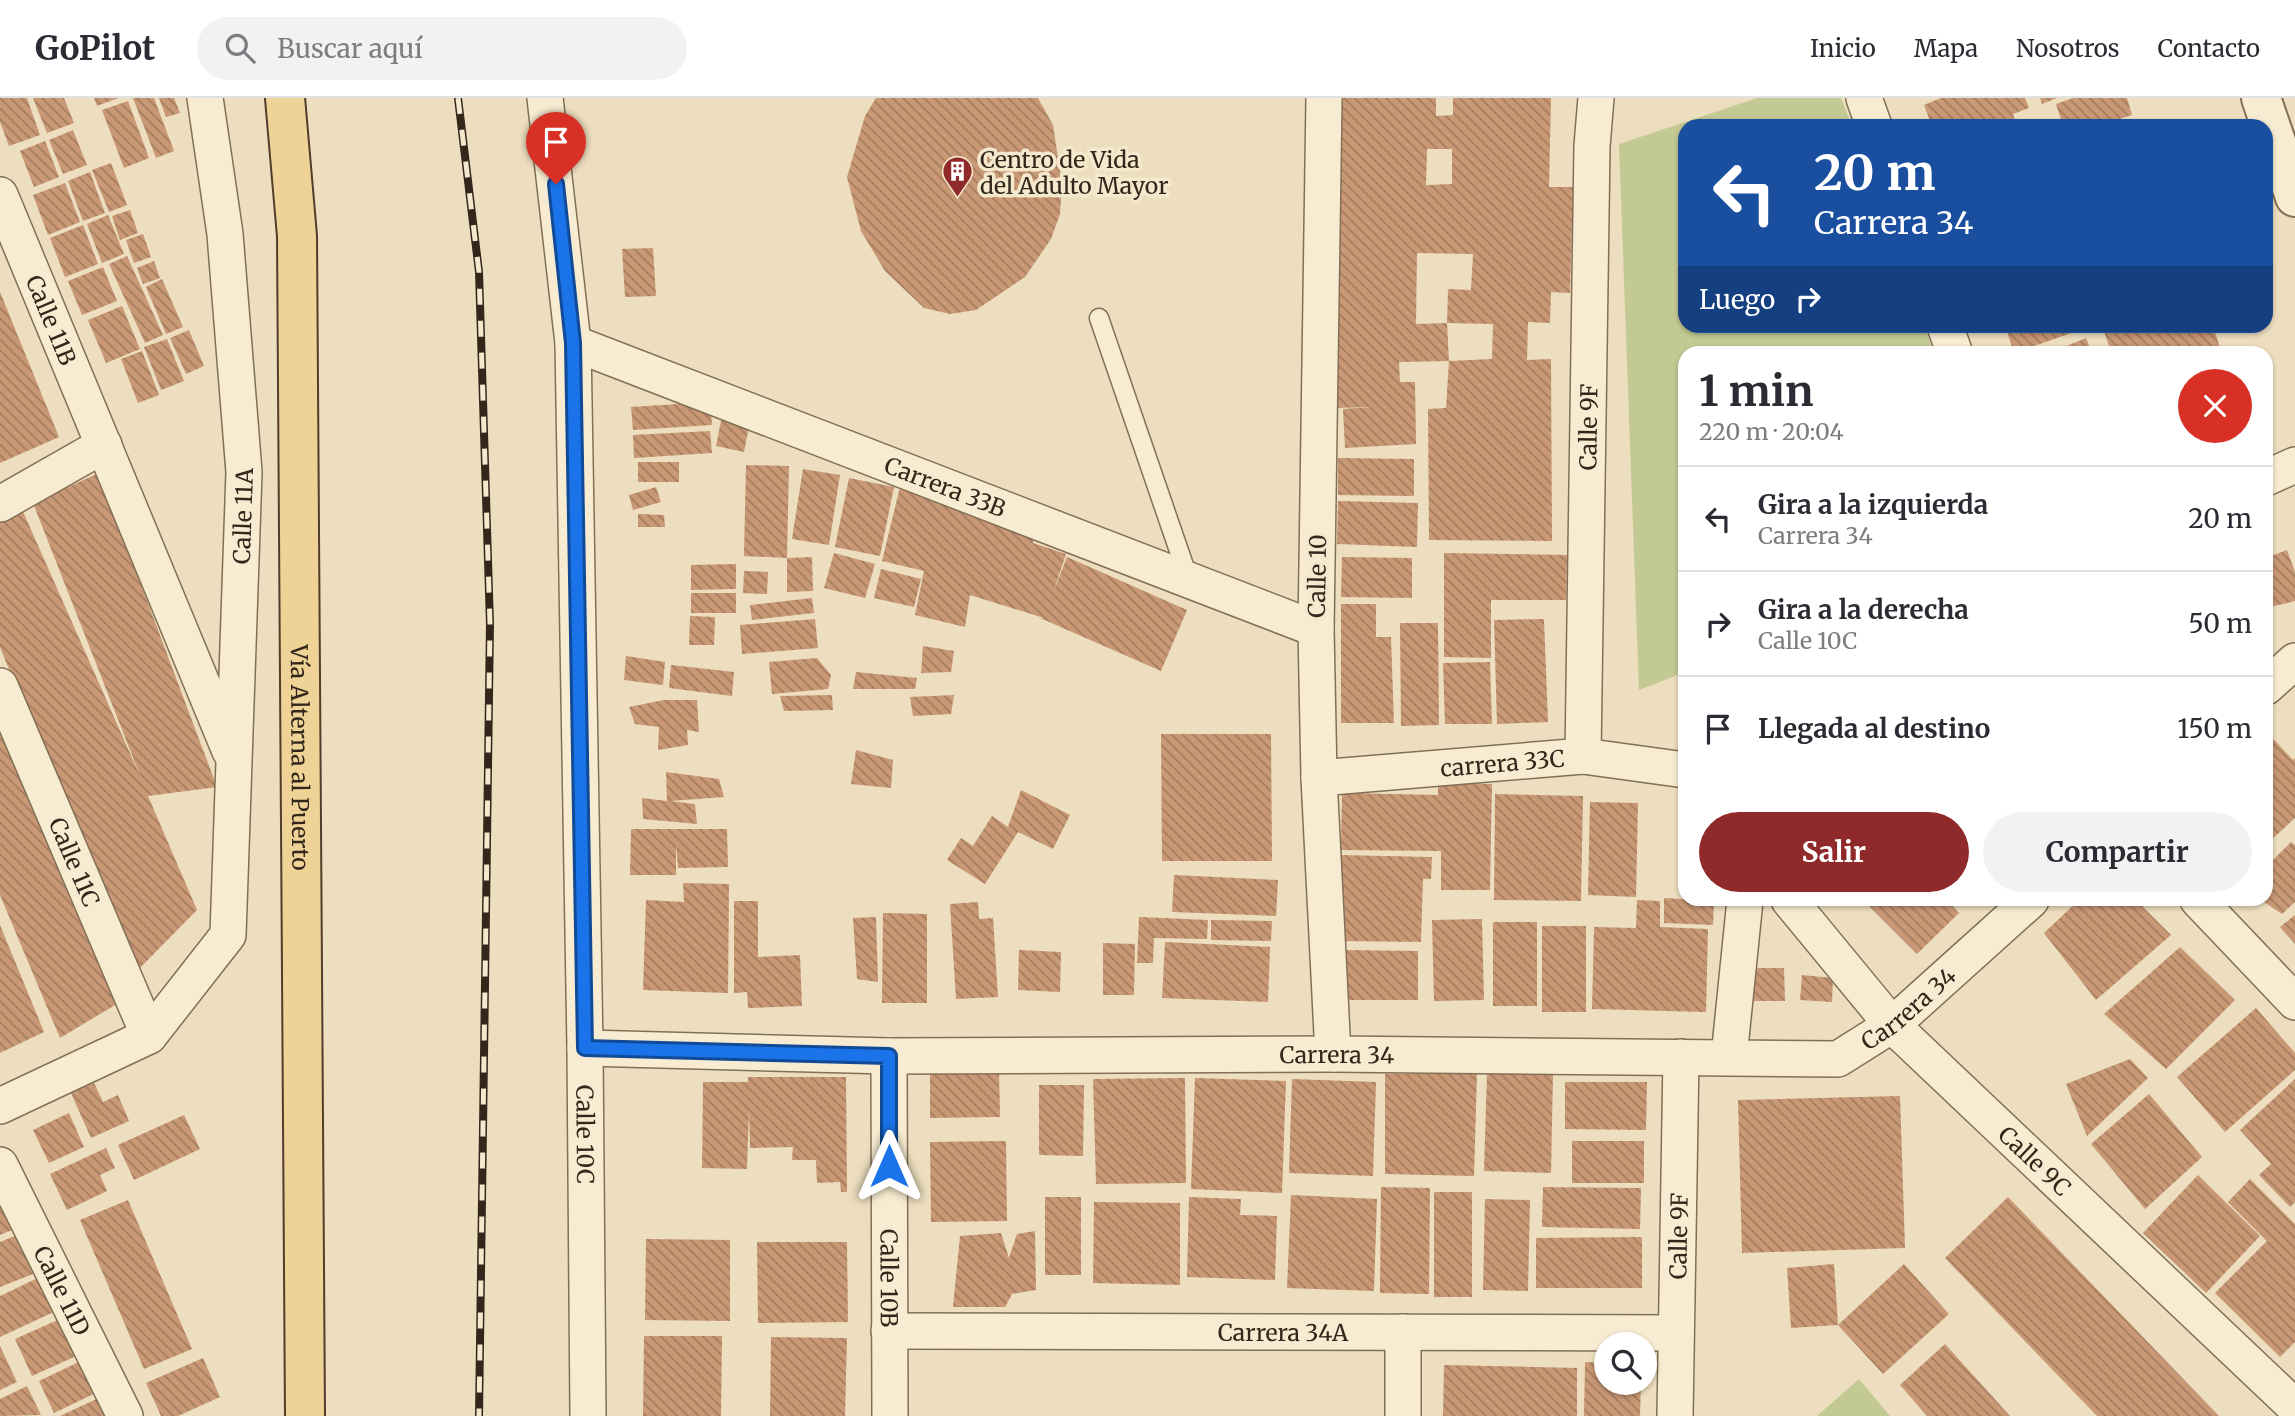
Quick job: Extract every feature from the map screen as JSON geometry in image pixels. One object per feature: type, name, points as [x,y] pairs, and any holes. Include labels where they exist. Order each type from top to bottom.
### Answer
[{"type":"main road","name":"Vía Alterna al Puerto","points":[[285,98],[297,236],[305,1416]]},
{"type":"main road","points":[[293,1416],[306,1360]]},
{"type":"main road","points":[[306,1360],[319,1416]]},
{"type":"street","name":"Calle 11A","points":[[149,1036],[228,935],[244,472],[225,234],[205,98]]},
{"type":"street","name":"Calle 10C","points":[[545,98],[573,343],[585,1048],[587,1416]]},
{"type":"street","name":"Calle 10","points":[[1324,98],[1316,629],[1319,778],[1333,1054]]},
{"type":"street","name":"Calle 9F","points":[[1583,756],[1592,146],[1596,98]]},
{"type":"street","points":[[1864,98],[1872,119]]},
{"type":"street","points":[[2261,98],[2268,119]]},
{"type":"street","points":[[2273,133],[2295,197]]},
{"type":"street","name":"Calle 11B","points":[[0,195],[235,762]]},
{"type":"street","name":"Carrera 33B","points":[[573,343],[1316,629]]},
{"type":"street","points":[[0,504],[104,446]]},
{"type":"street","points":[[2273,475],[2295,465]]},
{"type":"street","points":[[2273,681],[2295,661]]},
{"type":"street","name":"Calle 11C","points":[[0,686],[149,1036]]},
{"type":"street","name":"carrera 33C","points":[[1319,778],[1583,756],[1678,770]]},
{"type":"street","points":[[1729,1057],[1744,906]]},
{"type":"street","name":"Calle 9C","points":[[1794,906],[1892,1025],[2295,1407]]},
{"type":"street","name":"Carrera 34","points":[[585,1048],[889,1056],[1333,1054],[1838,1059],[1892,1025],[2024,906]]},
{"type":"street","points":[[2204,906],[2295,1002]]},
{"type":"street","points":[[0,1106],[149,1036]]},
{"type":"street","name":"Calle 10B","points":[[889,1056],[890,1416]]},
{"type":"street","name":"Calle 9F","points":[[1675,1416],[1681,1057]]},
{"type":"street","name":"Calle 11D","points":[[0,1165],[125,1416]]},
{"type":"street","name":"Carrera 34A","points":[[890,1331],[1676,1333]]},
{"type":"street","points":[[1403,1332],[1403,1416]]},
{"type":"lane","points":[[1100,318],[1190,581]]},
{"type":"green space","points":[[1757,98],[1841,98],[1849,119],[1694,119]]},
{"type":"green space","points":[[1678,124],[1678,333],[1927,333],[1931,346],[1678,346],[1678,675],[1639,690],[1619,144]]},
{"type":"green space","points":[[1859,1379],[1890,1416],[1817,1416]]},
{"type":"building","points":[[0,98],[27,98],[40,135],[9,146],[0,122]]},
{"type":"building","points":[[33,98],[64,98],[74,123],[47,133]]},
{"type":"building","points":[[94,98],[118,98],[97,106]]},
{"type":"building","points":[[133,98],[154,98],[174,151],[156,158]]},
{"type":"building","points":[[159,98],[174,98],[180,113],[166,117]]},
{"type":"building","name":"Centro de Vida del Adulto Mayor","points":[[876,98],[1038,98],[1053,125],[1062,184],[1060,214],[1051,239],[1025,277],[976,310],[950,314],[924,308],[885,271],[861,231],[847,177],[865,116]]},
{"type":"building","points":[[1335,98],[1436,98],[1436,116],[1453,115],[1453,98],[1551,98],[1549,187],[1573,187],[1570,293],[1551,292],[1550,323],[1528,322],[1527,360],[1551,359],[1552,541],[1429,540],[1428,409],[1446,408],[1449,361],[1399,362],[1400,382],[1415,382],[1416,444],[1345,448],[1343,409],[1372,407],[1335,408]],"holes":[[[1427,149],[1452,149],[1452,184],[1426,185]],[[1417,253],[1473,254],[1471,290],[1448,289],[1447,323],[1416,324]],[[1447,323],[1493,324],[1492,359],[1449,361]]]},
{"type":"building","points":[[1941,98],[2025,98],[2029,108],[2013,114],[2015,119],[1929,119],[1924,105]]},
{"type":"building","points":[[2040,98],[2057,98],[2042,104]]},
{"type":"building","points":[[2073,98],[2127,98],[2132,115],[2119,119],[2061,119],[2056,104]]},
{"type":"building","points":[[128,101],[149,158],[124,168],[102,110]]},
{"type":"building","points":[[73,130],[87,165],[63,174],[49,140]]},
{"type":"building","points":[[45,141],[59,177],[34,187],[20,151]]},
{"type":"building","points":[[111,163],[127,205],[109,212],[92,170]]},
{"type":"building","points":[[90,172],[105,213],[83,221],[68,181]]},
{"type":"building","points":[[65,183],[80,222],[48,235],[33,195]]},
{"type":"building","points":[[130,210],[138,233],[120,240],[112,216]]},
{"type":"building","points":[[108,215],[124,254],[102,263],[87,224]]},
{"type":"building","points":[[83,225],[98,264],[65,277],[50,238]]},
{"type":"building","points":[[143,234],[151,257],[134,263],[126,240]]},
{"type":"building","points":[[653,248],[656,296],[625,297],[622,249]]},
{"type":"building","points":[[127,256],[163,335],[145,343],[109,264]]},
{"type":"building","points":[[154,261],[160,278],[143,284],[137,268]]},
{"type":"building","points":[[103,267],[117,301],[82,315],[68,281]]},
{"type":"building","points":[[162,279],[183,327],[166,334],[146,287]]},
{"type":"building","points":[[0,292],[59,437],[0,463]]},
{"type":"building","points":[[122,306],[140,349],[106,363],[88,320]]},
{"type":"building","points":[[189,330],[204,366],[186,374],[170,338]]},
{"type":"building","points":[[2007,333],[2072,333],[2034,346],[2012,346]]},
{"type":"building","points":[[2104,333],[2215,333],[2219,346],[2109,346]]},
{"type":"building","points":[[2086,338],[2089,346],[2066,346]]},
{"type":"building","points":[[167,339],[184,381],[161,390],[144,347]]},
{"type":"building","points":[[142,351],[159,395],[138,403],[121,359]]},
{"type":"building","points":[[710,402],[712,425],[633,430],[631,407]]},
{"type":"building","points":[[723,411],[751,416],[744,452],[716,446]]},
{"type":"building","points":[[710,431],[712,453],[634,458],[633,435]]},
{"type":"building","points":[[1338,458],[1414,459],[1414,496],[1338,495]]},
{"type":"building","points":[[638,462],[679,462],[679,482],[638,482]]},
{"type":"building","points":[[746,465],[789,466],[787,558],[744,556]]},
{"type":"building","points":[[803,469],[840,475],[829,545],[792,539]]},
{"type":"building","points":[[99,473],[217,787],[148,796],[197,910],[132,976],[0,647],[0,516],[21,507],[141,778],[33,503]]},
{"type":"building","points":[[849,478],[894,487],[880,556],[835,547]]},
{"type":"building","points":[[656,487],[661,502],[633,510],[629,495]]},
{"type":"building","points":[[900,487],[1034,529],[1033,543],[1066,554],[1053,593],[1067,557],[1187,610],[1161,671],[1040,618],[1044,618],[970,595],[965,627],[915,615],[924,571],[882,561]]},
{"type":"building","points":[[1338,501],[1418,503],[1417,547],[1337,544]]},
{"type":"building","points":[[638,514],[664,515],[665,527],[638,527]]},
{"type":"building","points":[[2287,550],[2295,572],[2295,601],[2273,606],[2273,555]]},
{"type":"building","points":[[834,553],[875,564],[865,598],[824,588]]},
{"type":"building","points":[[1444,553],[1567,555],[1566,600],[1491,600],[1491,658],[1444,657]]},
{"type":"building","points":[[812,557],[813,591],[787,592],[787,558]]},
{"type":"building","points":[[1342,557],[1412,558],[1412,598],[1341,597]]},
{"type":"building","points":[[736,564],[736,589],[691,590],[691,565]]},
{"type":"building","points":[[881,569],[921,579],[914,607],[874,598]]},
{"type":"building","points":[[744,571],[768,572],[767,594],[743,593]]},
{"type":"building","points":[[691,593],[736,593],[736,613],[691,613]]},
{"type":"building","points":[[812,598],[814,613],[752,620],[750,605]]},
{"type":"building","points":[[1341,604],[1376,604],[1376,637],[1391,637],[1394,723],[1341,723]]},
{"type":"building","points":[[690,616],[715,617],[714,645],[689,645]]},
{"type":"building","points":[[815,619],[818,648],[742,654],[740,625]]},
{"type":"building","points":[[1544,619],[1548,722],[1497,724],[1494,620]]},
{"type":"building","points":[[1400,623],[1438,623],[1439,725],[1401,726]]},
{"type":"building","points":[[923,646],[954,651],[951,672],[921,673]]},
{"type":"building","points":[[626,656],[665,662],[663,685],[624,680]]},
{"type":"building","points":[[817,658],[831,675],[828,689],[772,694],[769,662]]},
{"type":"building","points":[[1490,662],[1492,724],[1445,724],[1443,663]]},
{"type":"building","points":[[671,665],[734,672],[732,696],[669,688]]},
{"type":"building","points":[[856,672],[917,678],[915,689],[853,689]]},
{"type":"building","points":[[832,695],[833,710],[784,711],[780,696]]},
{"type":"building","points":[[954,695],[951,714],[913,716],[910,697]]},
{"type":"building","points":[[664,700],[697,700],[699,732],[687,730],[688,745],[658,750],[659,727],[635,724],[629,707]]},
{"type":"building","points":[[0,713],[120,1002],[60,1038],[0,895]]},
{"type":"building","points":[[1161,734],[1271,734],[1272,861],[1162,861]]},
{"type":"building","points":[[2273,739],[2293,760],[2295,758],[2295,818],[2273,838]]},
{"type":"building","points":[[856,750],[893,760],[891,788],[851,784]]},
{"type":"building","points":[[666,772],[719,779],[724,797],[670,801],[695,804],[697,824],[643,819],[642,798],[667,801]]},
{"type":"building","points":[[1438,783],[1492,784],[1490,890],[1441,890],[1441,851],[1341,850],[1342,793],[1438,795]]},
{"type":"building","points":[[1021,790],[1070,815],[1053,849],[1018,832],[985,884],[947,860],[961,838],[973,846],[992,816],[1008,827]]},
{"type":"building","points":[[1495,794],[1583,796],[1581,901],[1494,900]]},
{"type":"building","points":[[1590,802],[1638,803],[1636,897],[1588,895]]},
{"type":"building","points":[[631,829],[727,829],[728,867],[678,868],[676,843],[676,875],[630,875]]},
{"type":"building","points":[[2291,842],[2295,845],[2295,902],[2282,914],[2270,906],[2273,906],[2273,860]]},
{"type":"building","points":[[1340,855],[1432,857],[1431,879],[1423,879],[1421,942],[1339,941]]},
{"type":"building","points":[[1174,875],[1278,880],[1276,916],[1172,912]]},
{"type":"building","points":[[683,883],[729,884],[728,993],[643,990],[646,900],[684,902]]},
{"type":"building","points":[[1664,898],[1678,899],[1678,906],[1714,906],[1713,925],[1664,923]]},
{"type":"building","points":[[1637,900],[1660,901],[1660,927],[1708,929],[1706,1012],[1592,1009],[1594,927],[1636,928]]},
{"type":"building","points":[[734,901],[758,901],[758,957],[800,955],[802,1006],[748,1008],[747,992],[734,993]]},
{"type":"building","points":[[978,902],[979,919],[993,918],[998,997],[956,999],[950,904]]},
{"type":"building","points":[[1869,906],[1953,906],[1959,913],[1917,954]]},
{"type":"building","points":[[2073,906],[2142,906],[2171,935],[2096,1000],[2044,933]]},
{"type":"building","points":[[883,913],[927,914],[927,1003],[882,1003]]},
{"type":"building","points":[[2295,915],[2295,944],[2280,927]]},
{"type":"building","points":[[876,917],[878,982],[857,979],[853,918]]},
{"type":"building","points":[[1139,917],[1208,920],[1207,939],[1154,938],[1153,963],[1137,963]]},
{"type":"building","points":[[1482,919],[1484,1000],[1434,1001],[1432,920]]},
{"type":"building","points":[[1211,920],[1272,921],[1271,941],[1211,940]]},
{"type":"building","points":[[1493,922],[1537,922],[1537,1006],[1493,1006]]},
{"type":"building","points":[[0,925],[44,1032],[0,1053]]},
{"type":"building","points":[[1542,926],[1586,926],[1586,1012],[1542,1012]]},
{"type":"building","points":[[1165,942],[1270,947],[1268,1002],[1162,998]]},
{"type":"building","points":[[1103,943],[1135,944],[1134,995],[1103,995]]},
{"type":"building","points":[[2180,947],[2235,1000],[2166,1069],[2104,1014]]},
{"type":"building","points":[[1019,950],[1061,952],[1060,992],[1018,990]]},
{"type":"building","points":[[1341,950],[1418,951],[1418,1000],[1341,1000]]},
{"type":"building","points":[[1750,968],[1784,968],[1785,1001],[1750,1001]]},
{"type":"building","points":[[1802,975],[1833,978],[1832,1002],[1800,1000]]},
{"type":"building","points":[[2256,1008],[2295,1053],[2295,1070],[2225,1132],[2177,1077]]},
{"type":"building","points":[[2130,1059],[2148,1078],[2087,1136],[2066,1084]]},
{"type":"building","points":[[999,1070],[1000,1117],[930,1118],[930,1071]]},
{"type":"building","points":[[1477,1073],[1474,1176],[1385,1174],[1385,1074]]},
{"type":"building","points":[[1487,1073],[1553,1075],[1551,1173],[1484,1171]]},
{"type":"building","points":[[748,1077],[846,1077],[847,1192],[841,1192],[840,1182],[817,1183],[816,1160],[792,1160],[793,1147],[750,1148],[749,1109],[747,1169],[702,1168],[703,1082],[748,1082]]},
{"type":"building","points":[[1185,1078],[1186,1183],[1096,1184],[1093,1079]]},
{"type":"building","points":[[1195,1078],[1286,1081],[1282,1193],[1191,1189]]},
{"type":"building","points":[[1292,1079],[1376,1082],[1373,1176],[1289,1173]]},
{"type":"building","points":[[2295,1079],[2295,1202],[2290,1207],[2259,1175],[2271,1164],[2240,1130]]},
{"type":"building","points":[[1565,1082],[1647,1082],[1646,1130],[1565,1129]]},
{"type":"building","points":[[94,1083],[103,1102],[118,1095],[129,1121],[91,1138],[71,1093]]},
{"type":"building","points":[[1039,1085],[1084,1085],[1083,1156],[1039,1155]]},
{"type":"building","points":[[2149,1094],[2202,1157],[2145,1209],[2091,1144]]},
{"type":"building","points":[[1900,1096],[1905,1248],[1742,1253],[1738,1100]]},
{"type":"building","points":[[69,1113],[84,1147],[49,1163],[33,1130]]},
{"type":"building","points":[[184,1115],[200,1149],[134,1180],[118,1145]]},
{"type":"building","points":[[1006,1141],[1007,1221],[931,1222],[930,1142]]},
{"type":"building","points":[[1572,1141],[1644,1141],[1644,1183],[1572,1183]]},
{"type":"building","points":[[106,1148],[115,1168],[100,1175],[107,1191],[67,1210],[50,1174]]},
{"type":"building","points":[[0,1170],[24,1225],[0,1235]]},
{"type":"building","points":[[2198,1175],[2260,1236],[2206,1293],[2143,1233]]},
{"type":"building","points":[[2250,1179],[2295,1224],[2295,1342],[2280,1357],[2215,1293],[2267,1241],[2228,1202]]},
{"type":"building","points":[[1381,1187],[1430,1188],[1429,1294],[1380,1293]]},
{"type":"building","points":[[1543,1187],[1641,1188],[1640,1229],[1542,1227]]},
{"type":"building","points":[[1434,1192],[1472,1192],[1472,1297],[1434,1297]]},
{"type":"building","points":[[1291,1195],[1377,1199],[1374,1291],[1287,1288]]},
{"type":"building","points":[[1045,1197],[1081,1197],[1081,1275],[1045,1275]]},
{"type":"building","points":[[1189,1197],[1241,1199],[1240,1215],[1277,1216],[1275,1280],[1187,1277]]},
{"type":"building","points":[[2008,1197],[2219,1416],[2097,1416],[1945,1258]]},
{"type":"building","points":[[1485,1199],[1530,1200],[1528,1291],[1483,1290]]},
{"type":"building","points":[[128,1200],[192,1349],[144,1369],[80,1220]]},
{"type":"building","points":[[1094,1202],[1180,1203],[1180,1285],[1093,1283]]},
{"type":"building","points":[[1035,1231],[1036,1290],[1012,1294],[1005,1307],[953,1307],[960,1236],[1001,1233],[1009,1258],[1017,1234]]},
{"type":"building","points":[[17,1235],[33,1274],[0,1287],[0,1242]]},
{"type":"building","points":[[1642,1237],[1642,1288],[1536,1288],[1536,1238]]},
{"type":"building","points":[[646,1239],[730,1240],[730,1321],[645,1320]]},
{"type":"building","points":[[757,1242],[847,1242],[848,1322],[758,1323]]},
{"type":"building","points":[[1834,1264],[1838,1325],[1791,1328],[1787,1268]]},
{"type":"building","points":[[1904,1264],[1949,1314],[1883,1374],[1838,1325]]},
{"type":"building","points":[[42,1276],[58,1310],[0,1337],[0,1296]]},
{"type":"building","points":[[69,1315],[85,1352],[32,1376],[15,1339]]},
{"type":"building","points":[[644,1336],[722,1336],[721,1416],[643,1416]]},
{"type":"building","points":[[771,1337],[847,1338],[845,1416],[770,1416]]},
{"type":"building","points":[[1945,1344],[2010,1416],[1927,1416],[1900,1385]]},
{"type":"building","points":[[0,1346],[17,1382],[0,1390]]},
{"type":"building","points":[[89,1357],[104,1389],[54,1413],[39,1381]]},
{"type":"building","points":[[203,1358],[220,1397],[178,1416],[161,1416],[146,1383]]},
{"type":"building","points":[[1585,1362],[1594,1362],[1594,1395],[1641,1395],[1640,1416],[1584,1416]]},
{"type":"building","points":[[1444,1365],[1577,1368],[1577,1416],[1443,1416]]},
{"type":"building","points":[[27,1386],[41,1415],[0,1416],[0,1399]]},
{"type":"building","points":[[107,1394],[117,1416],[60,1416]]},
{"type":"railway","points":[[458,98],[479,272],[490,624],[479,1416]]},
{"type":"place","name":"Centro de Vida del Adulto Mayor","points":[[957,199]]},
{"type":"route","points":[[556,184],[573,343],[585,1048],[889,1056],[889,1166]]}]
